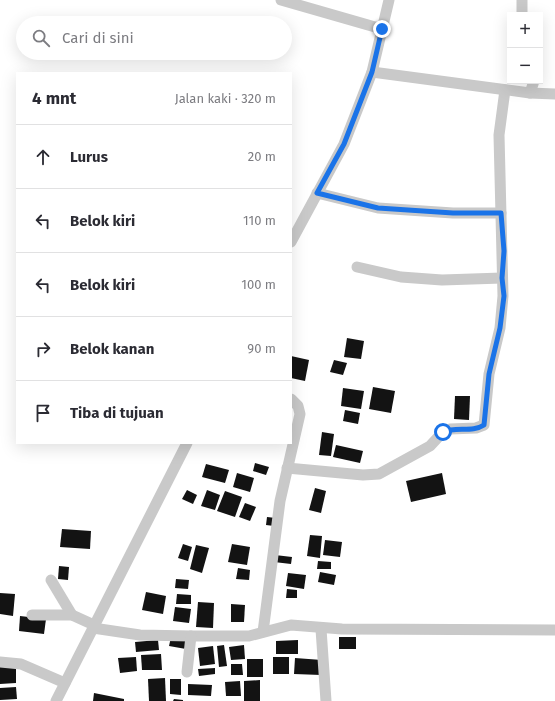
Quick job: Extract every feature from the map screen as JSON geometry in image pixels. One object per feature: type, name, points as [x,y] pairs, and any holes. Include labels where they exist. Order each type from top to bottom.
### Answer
[{"type":"street","points":[[281,0],[382,29]]},
{"type":"street","points":[[292,240],[344,144],[372,72],[389,0]]},
{"type":"street","points":[[522,0],[522,12]]},
{"type":"street","points":[[372,72],[505,90],[555,94]]},
{"type":"street","points":[[530,93],[533,84]]},
{"type":"street","points":[[287,468],[363,475],[378,474],[430,446],[443,432],[450,429],[476,428],[484,425],[489,374],[500,328],[504,296],[502,278],[504,251],[501,213],[499,135],[505,90]]},
{"type":"street","points":[[317,193],[378,208],[453,213],[501,213]]},
{"type":"street","points":[[357,267],[401,277],[442,280],[502,278]]},
{"type":"street","points":[[263,632],[280,501],[300,414],[298,406],[292,400]]},
{"type":"street","points":[[56,701],[186,444]]},
{"type":"street","points":[[51,580],[72,616]]},
{"type":"street","points":[[32,615],[72,616],[94,627],[140,635],[249,636],[291,625],[321,629],[555,630]]},
{"type":"street","points":[[321,629],[326,701]]},
{"type":"street","points":[[187,672],[191,636]]},
{"type":"street","points":[[0,662],[21,664],[65,684]]},
{"type":"building","points":[[347,338],[364,341],[361,359],[344,357]]},
{"type":"building","points":[[292,356],[309,360],[305,381],[292,378]]},
{"type":"building","points":[[334,360],[347,363],[343,375],[330,372]]},
{"type":"building","points":[[373,387],[395,391],[391,413],[369,409]]},
{"type":"building","points":[[343,388],[364,391],[361,409],[341,406]]},
{"type":"building","points":[[455,396],[470,396],[469,420],[454,419]]},
{"type":"building","points":[[345,410],[360,413],[358,424],[343,421]]},
{"type":"building","points":[[322,432],[334,434],[331,456],[319,455]]},
{"type":"building","points":[[336,445],[363,451],[360,463],[333,457]]},
{"type":"building","points":[[255,463],[269,467],[266,475],[253,471]]},
{"type":"building","points":[[206,464],[229,470],[225,483],[202,477]]},
{"type":"building","points":[[237,473],[254,478],[250,492],[233,487]]},
{"type":"building","points":[[442,473],[446,494],[411,502],[406,481]]},
{"type":"building","points":[[315,488],[326,491],[321,513],[309,510]]},
{"type":"building","points":[[187,490],[197,495],[193,504],[182,499]]},
{"type":"building","points":[[207,490],[220,495],[215,510],[201,506]]},
{"type":"building","points":[[225,491],[242,497],[235,517],[217,511]]},
{"type":"building","points":[[245,503],[256,507],[250,521],[239,517]]},
{"type":"building","points":[[267,517],[276,518],[274,526],[266,525]]},
{"type":"building","points":[[62,529],[91,531],[90,549],[60,547]]},
{"type":"building","points":[[310,535],[322,536],[320,558],[307,556]]},
{"type":"building","points":[[325,540],[342,542],[340,557],[323,555]]},
{"type":"building","points":[[183,544],[192,547],[188,561],[178,558]]},
{"type":"building","points":[[232,544],[250,547],[247,565],[228,562]]},
{"type":"building","points":[[196,545],[209,548],[202,573],[190,569]]},
{"type":"building","points":[[275,555],[292,557],[291,564],[274,562]]},
{"type":"building","points":[[318,561],[331,562],[331,569],[317,569]]},
{"type":"building","points":[[59,566],[69,567],[68,580],[58,579]]},
{"type":"building","points":[[238,568],[250,570],[249,580],[236,579]]},
{"type":"building","points":[[320,572],[336,575],[334,585],[318,582]]},
{"type":"building","points":[[288,573],[306,575],[304,589],[286,586]]},
{"type":"building","points":[[176,579],[189,580],[188,589],[175,588]]},
{"type":"building","points":[[287,589],[297,590],[297,598],[286,598]]},
{"type":"building","points":[[146,592],[166,596],[163,614],[142,610]]},
{"type":"building","points":[[0,593],[15,594],[13,616],[0,614]]},
{"type":"building","points":[[177,594],[191,595],[191,604],[176,604]]},
{"type":"building","points":[[198,602],[214,603],[213,628],[196,627]]},
{"type":"building","points":[[231,604],[245,605],[244,622],[231,622]]},
{"type":"building","points":[[175,607],[191,609],[189,623],[173,621]]},
{"type":"building","points":[[20,616],[46,619],[44,634],[19,631]]},
{"type":"building","points":[[171,637],[188,641],[186,649],[169,646]]},
{"type":"building","points":[[339,637],[356,637],[356,649],[339,649]]},
{"type":"building","points":[[158,640],[159,650],[136,652],[135,642]]},
{"type":"building","points":[[298,640],[298,654],[276,654],[276,641]]},
{"type":"building","points":[[224,645],[227,666],[219,667],[217,646]]},
{"type":"building","points":[[244,645],[245,659],[231,660],[229,647]]},
{"type":"building","points":[[213,646],[215,664],[200,666],[198,648]]},
{"type":"building","points":[[161,654],[162,670],[142,670],[141,655]]},
{"type":"building","points":[[136,657],[137,671],[120,673],[118,658]]},
{"type":"building","points":[[273,657],[289,657],[289,674],[273,674]]},
{"type":"building","points":[[295,658],[322,660],[321,675],[294,674]]},
{"type":"building","points":[[247,659],[263,659],[263,677],[247,677]]},
{"type":"building","points":[[231,664],[242,664],[243,675],[231,675]]},
{"type":"building","points":[[0,665],[16,665],[16,683],[0,684]]},
{"type":"building","points":[[215,668],[215,674],[199,676],[198,669]]},
{"type":"building","points":[[165,678],[166,701],[149,701],[148,679]]},
{"type":"building","points":[[170,679],[181,679],[181,695],[170,694]]},
{"type":"building","points":[[260,680],[260,701],[244,701],[244,681]]},
{"type":"building","points":[[240,681],[241,696],[226,696],[225,682]]},
{"type":"building","points":[[188,684],[212,685],[211,696],[188,695]]},
{"type":"building","points":[[16,687],[17,699],[0,700],[0,688]]},
{"type":"building","points":[[94,693],[124,699],[124,701],[93,701]]},
{"type":"building","points":[[174,699],[183,700],[183,701],[173,701]]},
{"type":"route","points":[[382,29],[372,72],[344,144],[317,193],[378,208],[453,213],[501,213],[504,251],[502,278],[504,296],[500,328],[489,374],[484,425],[480,428],[450,429],[443,432]]}]
